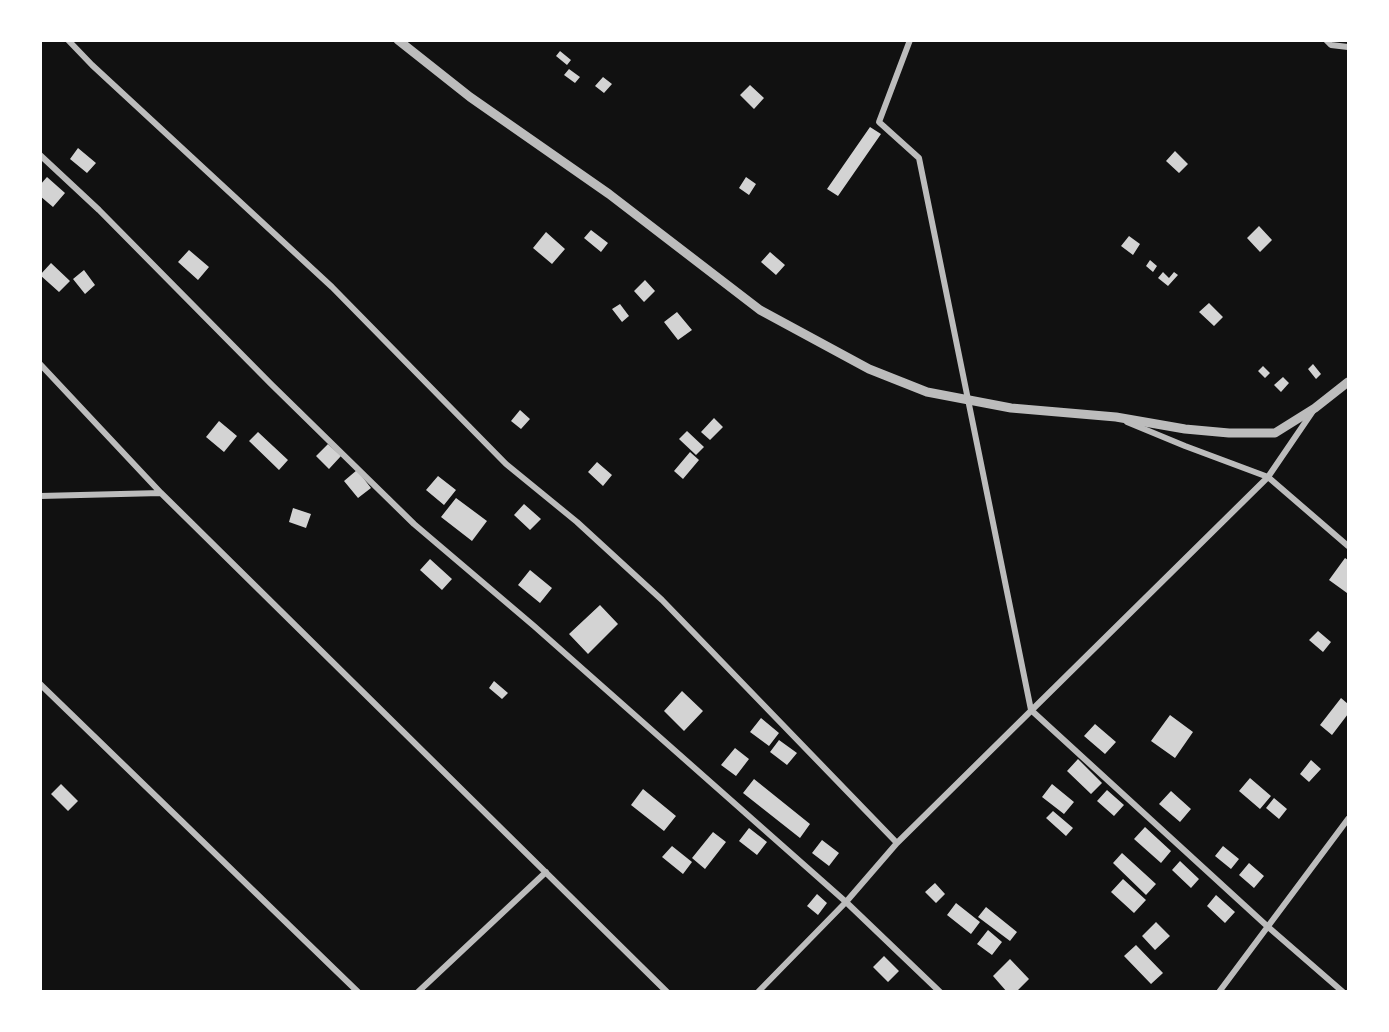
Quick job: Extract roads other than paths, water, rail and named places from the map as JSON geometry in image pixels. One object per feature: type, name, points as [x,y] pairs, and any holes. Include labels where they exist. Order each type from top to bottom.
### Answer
[{"type":"street","points":[[68,40],[92,65],[332,286],[506,464],[577,522],[662,600],[897,843]]},
{"type":"street","points":[[398,40],[470,97],[609,194],[760,310],[869,369],[927,392],[1011,408],[1116,417],[1185,429],[1229,433],[1275,433],[1315,408],[1348,382]]},
{"type":"street","points":[[910,40],[879,122],[919,158],[1031,710],[1342,992]]},
{"type":"street","points":[[1326,40],[1331,45],[1348,47]]},
{"type":"street","points":[[40,155],[99,210],[271,384],[414,524],[534,626],[846,902],[940,992]]},
{"type":"street","points":[[40,364],[162,493],[666,992]]},
{"type":"street","points":[[758,992],[846,902],[897,843],[1268,477],[1315,408]]},
{"type":"street","points":[[1116,417],[1268,477],[1348,546]]},
{"type":"street","points":[[40,496],[162,493]]},
{"type":"street","points":[[40,684],[358,992]]},
{"type":"street","points":[[1219,992],[1348,819]]},
{"type":"street","points":[[418,992],[546,872]]}]
